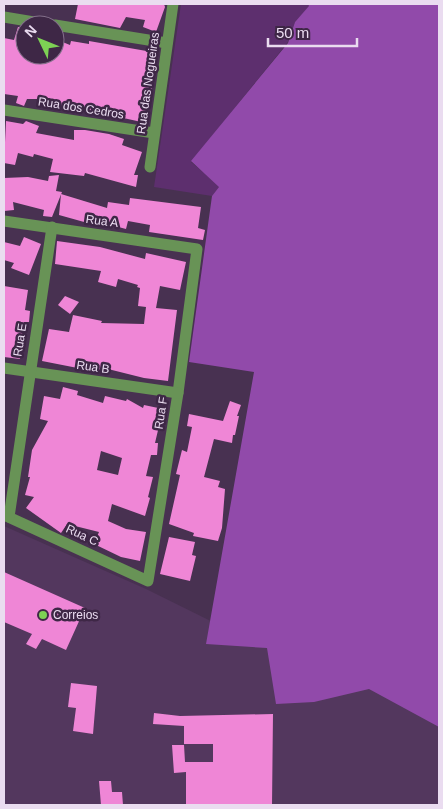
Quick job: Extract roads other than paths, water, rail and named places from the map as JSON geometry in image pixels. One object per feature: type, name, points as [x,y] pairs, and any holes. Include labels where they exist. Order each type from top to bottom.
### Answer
[{"type":"street","name":"Rua das Nogueiras","points":[[150,167],[173,4]]},
{"type":"street","points":[[65,27],[168,43]]},
{"type":"street","name":"Rua dos Cedros","points":[[4,110],[154,132]]},
{"type":"street","name":"Rua A","points":[[4,221],[197,248]]},
{"type":"street","name":"Rua E","points":[[7,516],[52,227]]},
{"type":"street","name":"Rua F","points":[[148,581],[178,393],[197,248]]},
{"type":"street","name":"Rua B","points":[[4,368],[178,393]]},
{"type":"street","name":"Rua C","points":[[7,516],[148,581]]},
{"type":"place","name":"Correios","points":[[43,615]]}]
